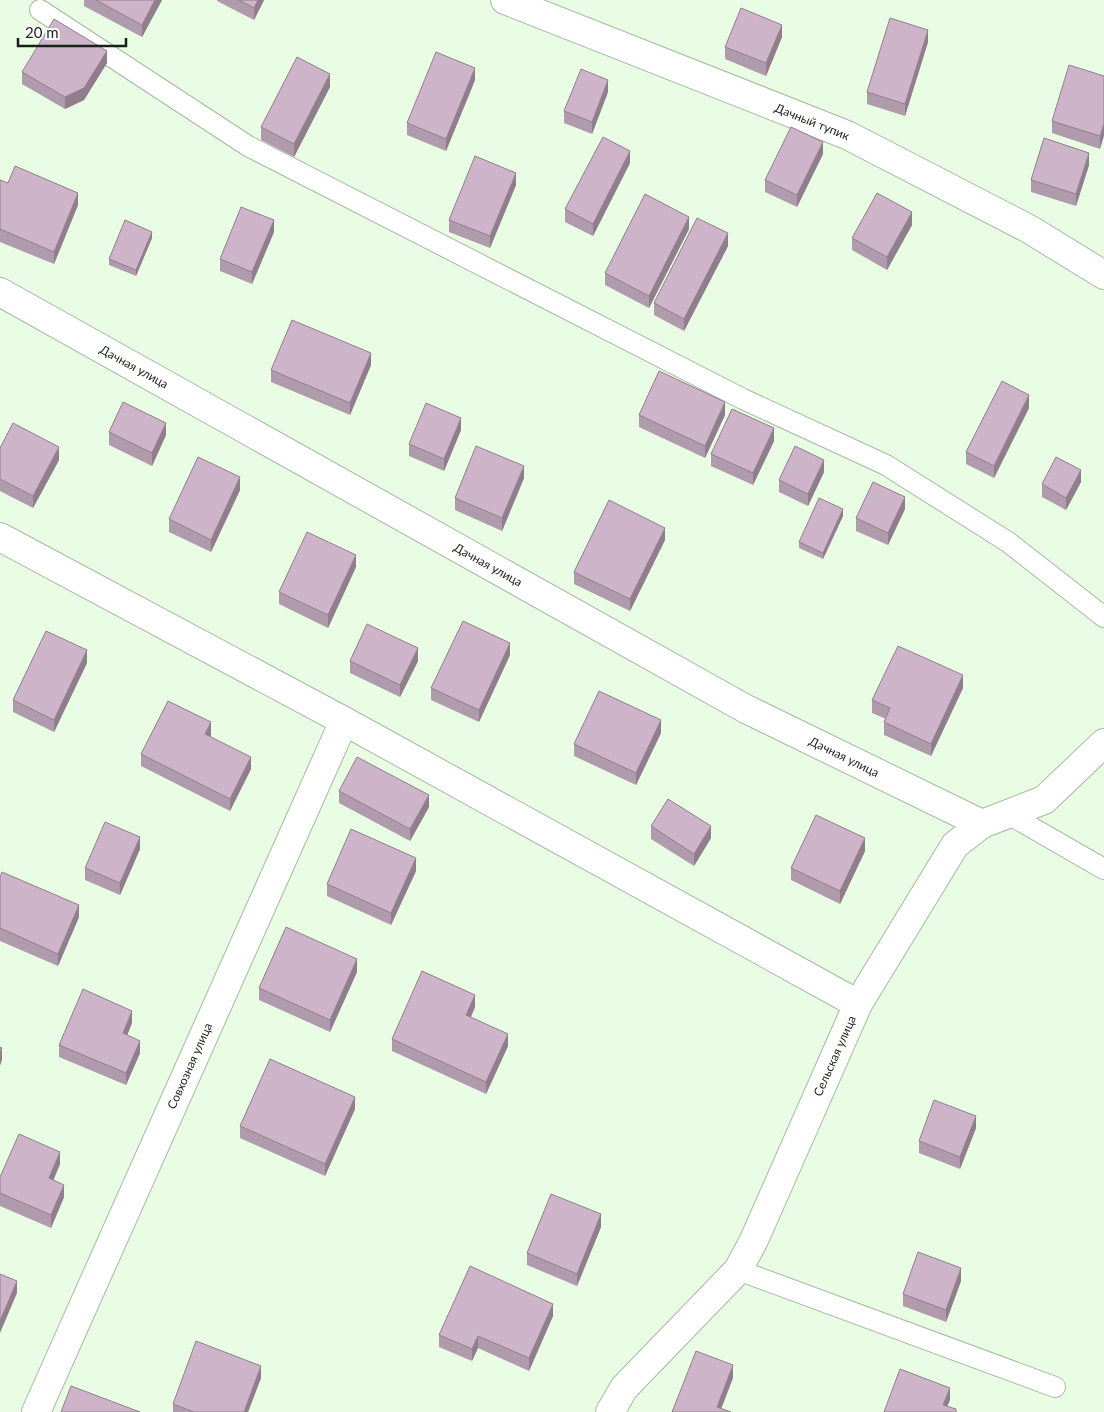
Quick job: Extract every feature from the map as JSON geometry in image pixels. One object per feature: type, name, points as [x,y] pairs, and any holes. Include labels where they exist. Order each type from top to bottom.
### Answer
[{"type":"street","name":"Дачный тупик","points":[[506,0],[847,135],[1029,229],[1104,275]]},
{"type":"street","name":"Дачная улица","points":[[0,292],[746,709],[982,824]]},
{"type":"street","points":[[0,537],[344,721],[858,1004]]},
{"type":"street","name":"Совхозная улица","points":[[36,1412],[344,721]]},
{"type":"street","name":"Сельская улица","points":[[610,1412],[624,1388],[738,1270],[858,1004],[955,845],[982,824],[1010,815],[1044,800],[1104,743]]},
{"type":"lane","points":[[40,10],[248,146],[742,399],[886,465],[1008,542],[1104,617]]},
{"type":"lane","points":[[1010,815],[1104,869]]},
{"type":"lane","points":[[738,1270],[1055,1387]]},
{"type":"building","points":[[96,0],[155,0],[142,25]]},
{"type":"building","points":[[239,0],[258,0],[254,8]]},
{"type":"building","points":[[741,8],[782,25],[766,63],[725,47]]},
{"type":"building","points":[[890,18],[928,30],[905,104],[867,92]]},
{"type":"building","points":[[54,19],[107,51],[84,88],[65,97],[22,72]]},
{"type":"building","points":[[436,52],[475,68],[446,139],[407,123]]},
{"type":"building","points":[[297,57],[330,74],[294,144],[261,127]]},
{"type":"building","points":[[1069,65],[1104,76],[1104,124],[1100,136],[1052,121]]},
{"type":"building","points":[[581,69],[608,80],[592,122],[564,111]]},
{"type":"building","points":[[791,127],[823,142],[797,195],[765,180]]},
{"type":"building","points":[[603,137],[630,151],[593,224],[565,209]]},
{"type":"building","points":[[1044,138],[1089,153],[1076,194],[1031,180]]},
{"type":"building","points":[[475,156],[516,173],[490,236],[449,220]]},
{"type":"building","points":[[15,166],[78,193],[54,252],[0,229],[0,180],[8,183]]},
{"type":"building","points":[[877,193],[912,212],[887,257],[852,238]]},
{"type":"building","points":[[645,194],[689,217],[649,296],[605,273]]},
{"type":"building","points":[[241,207],[274,220],[252,272],[220,259]]},
{"type":"building","points":[[697,218],[728,233],[684,319],[654,303]]},
{"type":"building","points":[[125,220],[152,232],[136,270],[109,259]]},
{"type":"building","points":[[292,320],[371,353],[350,403],[271,370]]},
{"type":"building","points":[[659,371],[725,402],[705,446],[639,415]]},
{"type":"building","points":[[1002,381],[1029,395],[994,466],[966,452]]},
{"type":"building","points":[[123,402],[166,423],[152,453],[109,432]]},
{"type":"building","points":[[426,403],[461,418],[444,459],[409,444]]},
{"type":"building","points":[[732,409],[774,428],[753,473],[711,454]]},
{"type":"building","points":[[13,423],[59,447],[33,496],[0,479],[0,448]]},
{"type":"building","points":[[476,446],[524,466],[502,518],[455,498]]},
{"type":"building","points":[[795,446],[824,460],[808,494],[779,480]]},
{"type":"building","points":[[198,457],[240,477],[211,540],[169,519]]},
{"type":"building","points":[[1056,457],[1081,470],[1066,498],[1042,484]]},
{"type":"building","points":[[873,482],[905,497],[888,533],[856,518]]},
{"type":"building","points":[[819,498],[843,509],[823,553],[799,542]]},
{"type":"building","points":[[609,500],[665,528],[630,599],[574,572]]},
{"type":"building","points":[[307,532],[356,555],[328,615],[279,592]]},
{"type":"building","points":[[463,621],[510,643],[479,710],[431,688]]},
{"type":"building","points":[[367,624],[418,648],[400,685],[350,661]]},
{"type":"building","points":[[46,631],[87,650],[54,720],[13,700]]},
{"type":"building","points":[[898,646],[963,675],[931,744],[884,722],[890,708],[872,700]]},
{"type":"building","points":[[599,691],[661,720],[636,773],[574,744]]},
{"type":"building","points":[[168,701],[211,722],[205,734],[251,757],[230,799],[141,754]]},
{"type":"building","points":[[357,757],[429,795],[410,829],[339,791]]},
{"type":"building","points":[[668,799],[711,826],[694,854],[651,826]]},
{"type":"building","points":[[816,815],[865,838],[840,891],[791,868]]},
{"type":"building","points":[[105,822],[140,837],[120,883],[85,868]]},
{"type":"building","points":[[351,829],[416,858],[391,913],[327,884]]},
{"type":"building","points":[[2,872],[79,905],[58,954],[0,928],[0,877]]},
{"type":"building","points":[[286,927],[357,959],[330,1020],[259,988]]},
{"type":"building","points":[[422,971],[475,995],[466,1015],[508,1034],[486,1082],[392,1039]]},
{"type":"building","points":[[83,989],[132,1011],[123,1033],[140,1041],[126,1073],[59,1045]]},
{"type":"building","points":[[270,1059],[355,1097],[325,1164],[240,1126]]},
{"type":"building","points":[[934,1100],[976,1116],[960,1157],[919,1141]]},
{"type":"building","points":[[19,1134],[60,1152],[49,1178],[64,1185],[51,1215],[0,1193],[0,1177]]},
{"type":"building","points":[[551,1194],[601,1214],[577,1274],[527,1253]]},
{"type":"building","points":[[918,1252],[961,1268],[946,1310],[903,1294]]},
{"type":"building","points":[[470,1266],[553,1304],[529,1358],[478,1336],[472,1349],[439,1335]]},
{"type":"building","points":[[0,1274],[17,1281],[0,1321]]},
{"type":"building","points":[[196,1341],[261,1366],[244,1412],[194,1412],[173,1404]]},
{"type":"building","points":[[696,1351],[733,1365],[717,1407],[731,1412],[672,1412]]},
{"type":"building","points":[[900,1369],[950,1388],[943,1405],[956,1409],[956,1412],[884,1412]]},
{"type":"building","points":[[71,1386],[140,1412],[61,1412]]}]
